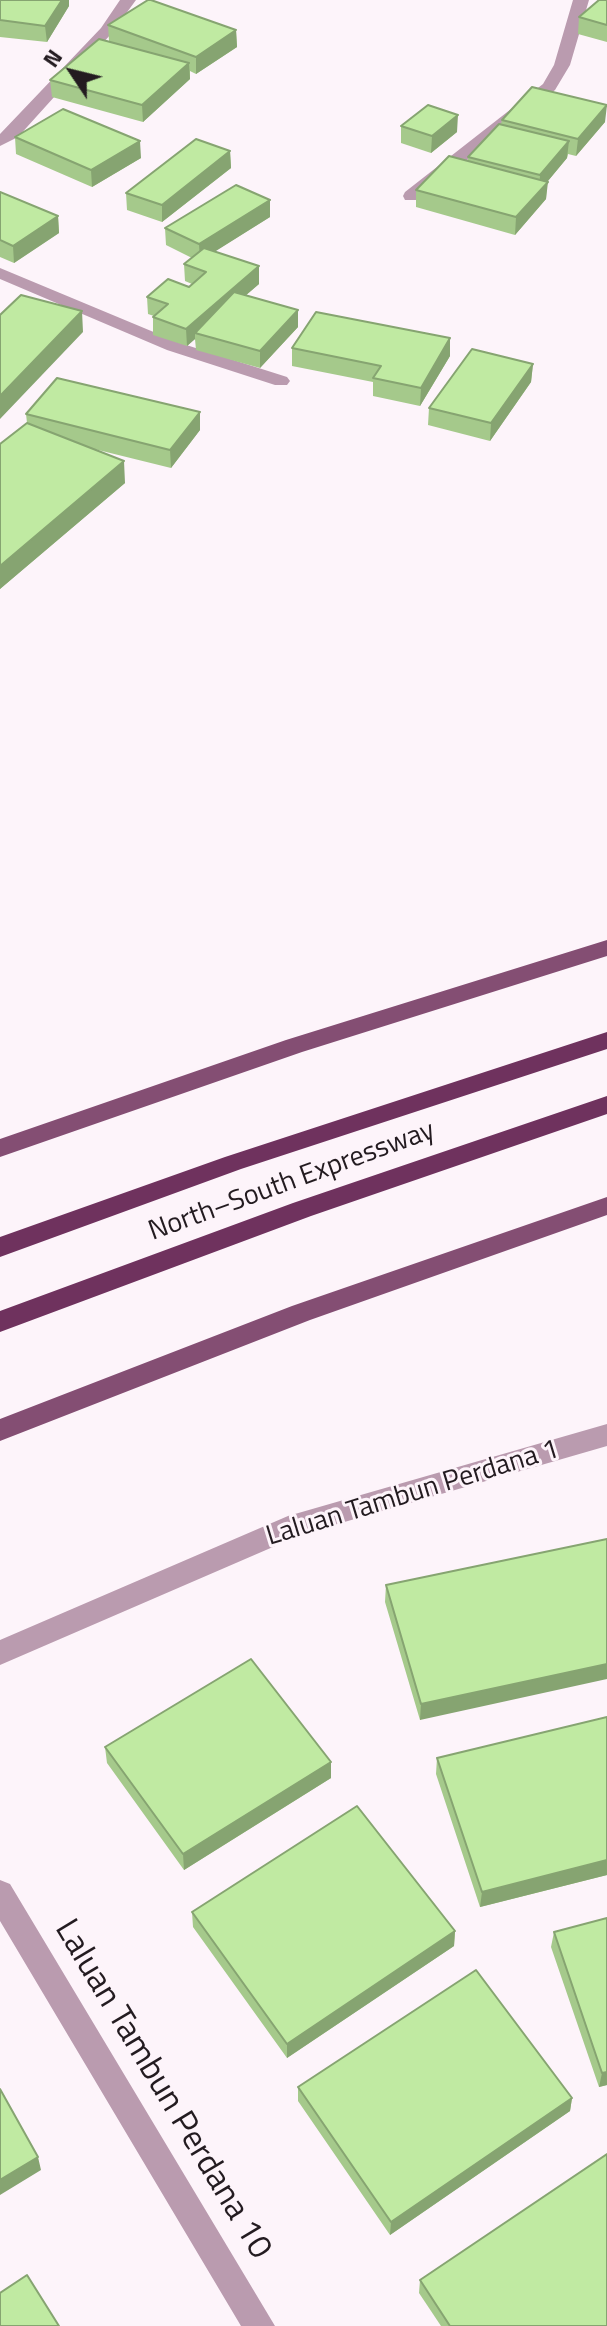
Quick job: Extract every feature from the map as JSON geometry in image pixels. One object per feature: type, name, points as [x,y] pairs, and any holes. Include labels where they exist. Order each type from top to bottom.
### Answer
[{"type":"highway","name":"North–South Expressway","points":[[0,1247],[233,1163],[607,1040]]},
{"type":"highway","name":"North–South Expressway","points":[[0,1322],[440,1161],[607,1105]]},
{"type":"main road","points":[[0,1148],[294,1046],[607,948]]},
{"type":"main road","points":[[0,1430],[154,1368],[607,1206]]},
{"type":"street","points":[[0,141],[12,134],[106,31],[128,0]]},
{"type":"street","points":[[411,196],[549,87],[562,65],[581,0]]},
{"type":"street","points":[[0,273],[114,323],[236,370],[281,381]]},
{"type":"street","name":"Laluan Tambun Perdana 1","points":[[0,1653],[297,1524],[607,1435]]},
{"type":"street","name":"Laluan Tambun Perdana 10","points":[[0,1894],[259,2326]]},
{"type":"building","points":[[0,0],[62,0],[45,26],[0,20]]},
{"type":"building","points":[[148,0],[236,30],[196,57],[108,25]]},
{"type":"building","points":[[599,0],[607,0],[607,25],[579,17]]},
{"type":"building","points":[[99,39],[189,63],[142,105],[50,80]]},
{"type":"building","points":[[532,87],[607,105],[578,139],[502,120]]},
{"type":"building","points":[[428,105],[458,115],[432,136],[401,126]]},
{"type":"building","points":[[63,109],[140,141],[91,170],[15,137]]},
{"type":"building","points":[[499,124],[569,141],[540,175],[468,157]]},
{"type":"building","points":[[196,139],[230,151],[162,205],[126,193]]},
{"type":"building","points":[[449,156],[548,182],[516,217],[416,190]]},
{"type":"building","points":[[236,185],[270,200],[199,244],[165,228]]},
{"type":"building","points":[[0,192],[58,216],[13,246],[0,240]]},
{"type":"building","points":[[204,248],[259,266],[186,329],[153,317],[168,304],[147,297],[168,279],[189,287],[206,272],[184,264]]},
{"type":"building","points":[[234,292],[298,310],[260,351],[195,333]]},
{"type":"building","points":[[21,295],[82,311],[0,396],[0,315]]},
{"type":"building","points":[[316,312],[450,338],[421,388],[373,378],[381,366],[292,348]]},
{"type":"building","points":[[472,349],[533,364],[491,423],[429,408]]},
{"type":"building","points":[[57,378],[200,412],[170,450],[26,414]]},
{"type":"building","points":[[27,423],[124,461],[0,566],[0,444]]},
{"type":"building","points":[[607,1539],[607,1664],[421,1704],[386,1585]]},
{"type":"building","points":[[251,1659],[331,1762],[183,1854],[105,1747]]},
{"type":"building","points":[[607,1717],[607,1860],[482,1892],[437,1758]]},
{"type":"building","points":[[357,1806],[455,1931],[287,2044],[192,1912]]},
{"type":"building","points":[[607,1918],[607,2072],[602,2073],[554,1932]]},
{"type":"building","points":[[476,1970],[572,2098],[391,2222],[298,2087]]},
{"type":"building","points":[[0,2089],[38,2157],[0,2180]]},
{"type":"building","points":[[607,2154],[607,2326],[450,2326],[420,2280]]},
{"type":"building","points":[[27,2275],[59,2326],[0,2326],[0,2293]]}]
